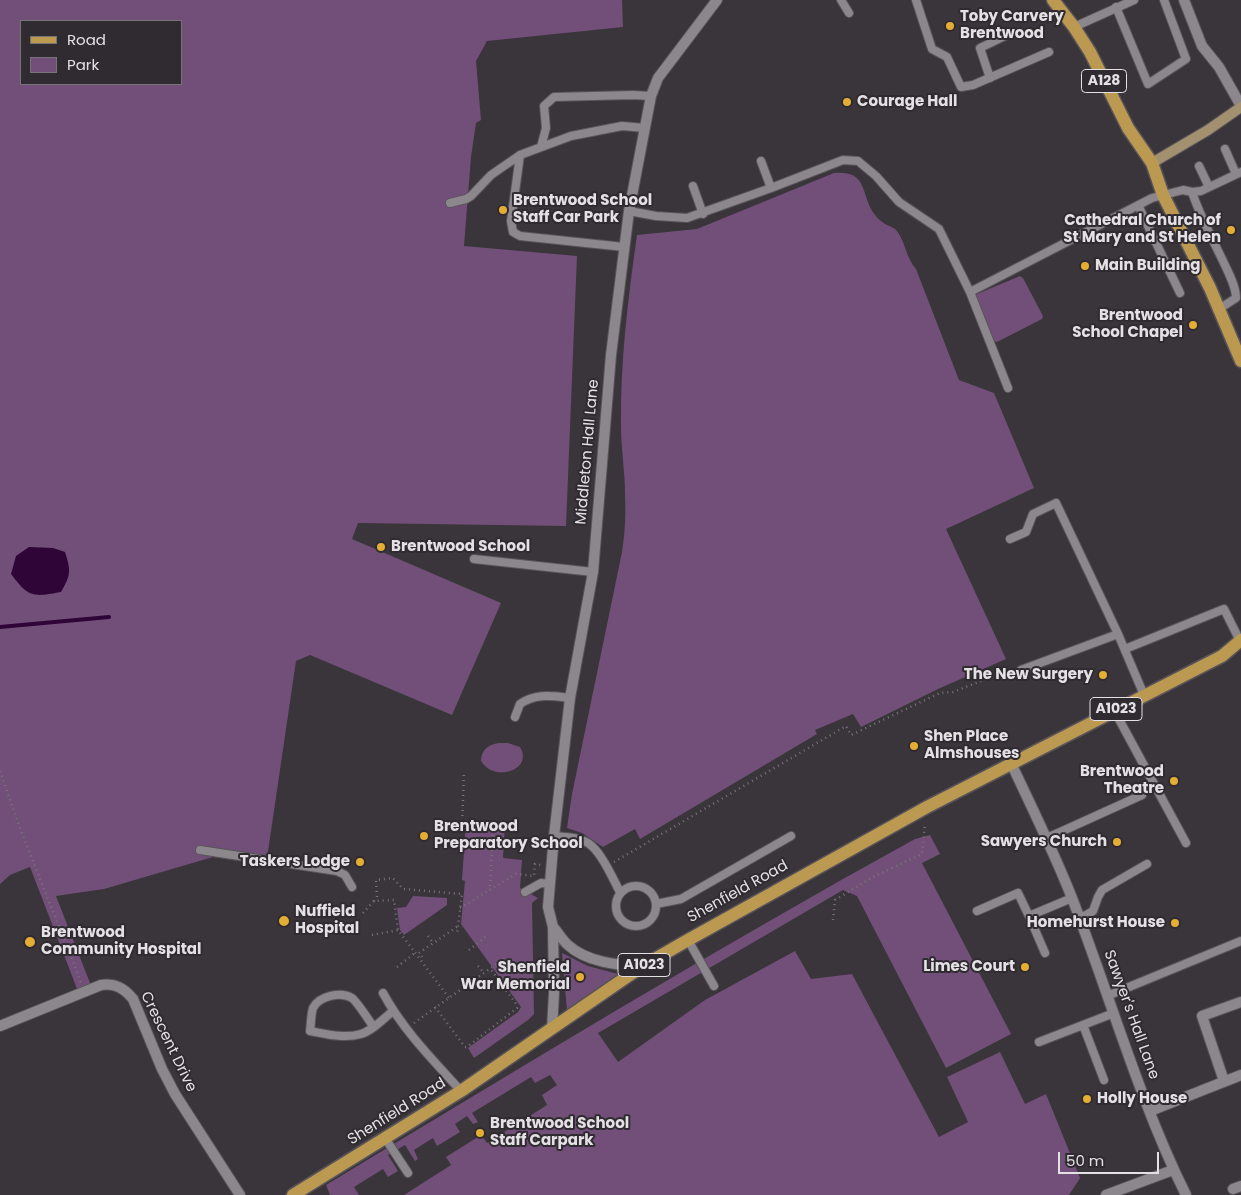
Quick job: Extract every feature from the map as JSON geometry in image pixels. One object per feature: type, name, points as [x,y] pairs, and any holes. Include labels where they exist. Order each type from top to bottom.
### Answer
[{"type":"main road","name":"A128","points":[[1053,0],[1090,52],[1128,128],[1152,163],[1163,195],[1210,288],[1241,361]]},
{"type":"main road","points":[[1152,163],[1208,130],[1241,106]]},
{"type":"main road","name":"Shenfield Road","points":[[293,1195],[461,1091],[642,967],[688,940],[927,807],[1222,656],[1241,644]]},
{"type":"street","name":"Middleton Hall Lane","points":[[552,1029],[554,993],[553,926],[548,908],[554,836],[570,698],[593,572],[611,355],[629,211],[650,96],[658,78],[717,0]]},
{"type":"street","points":[[1184,0],[1202,46],[1219,67],[1241,106]]},
{"type":"street","name":"Sawyer's Hall Lane","points":[[1011,763],[1047,838],[1072,898],[1150,1111],[1173,1170],[1186,1195]]},
{"type":"street","name":"Middleton Hall Lane","points":[[553,926],[568,946],[590,958],[642,967]]},
{"type":"street","name":"Crescent Drive","points":[[0,1026],[101,985],[111,984],[126,991],[133,999],[162,1069],[175,1094],[240,1195]]},
{"type":"street","points":[[1224,1081],[1202,1016],[1241,1002]]},
{"type":"street","points":[[1150,1111],[1241,1075]]},
{"type":"street","points":[[1106,1195],[1173,1170]]},
{"type":"lane","points":[[841,0],[849,13]]},
{"type":"lane","points":[[916,0],[932,49],[947,57],[960,87],[973,85],[1049,52]]},
{"type":"lane","points":[[1074,27],[1134,0]]},
{"type":"lane","points":[[1116,8],[1148,84],[1186,59],[1164,0]]},
{"type":"lane","points":[[990,78],[980,48],[1009,34]]},
{"type":"lane","points":[[541,147],[546,128],[544,106],[554,97],[650,96]]},
{"type":"lane","points":[[450,203],[471,196],[491,175],[520,155],[571,136],[622,126],[644,128]]},
{"type":"lane","points":[[970,292],[1152,198],[1183,190],[1201,191],[1239,173],[1225,149]]},
{"type":"lane","points":[[520,155],[511,221],[513,232],[520,236],[624,247]]},
{"type":"lane","points":[[629,211],[656,216],[687,218],[703,214],[843,160],[858,161],[876,176],[899,202],[939,229],[970,292],[1008,388]]},
{"type":"lane","points":[[761,161],[771,188]]},
{"type":"lane","points":[[1199,166],[1209,187]]},
{"type":"lane","points":[[693,186],[703,214]]},
{"type":"lane","points":[[1192,192],[1198,209],[1240,296],[1219,309]]},
{"type":"lane","points":[[1138,205],[1180,293]]},
{"type":"lane","points":[[1010,539],[1026,532],[1033,514],[1056,503],[1118,634],[1144,695]]},
{"type":"lane","points":[[474,559],[593,572]]},
{"type":"lane","points":[[1125,650],[1224,608],[1241,644]]},
{"type":"lane","points":[[1020,670],[1118,634]]},
{"type":"lane","points":[[515,717],[520,704],[533,698],[543,696],[570,698]]},
{"type":"lane","points":[[1114,710],[1186,843]]},
{"type":"lane","points":[[1047,838],[1142,795]]},
{"type":"lane","points":[[554,836],[575,838],[589,843],[606,867],[620,892]]},
{"type":"lane","points":[[656,904],[681,899],[790,836]]},
{"type":"lane","points":[[200,850],[337,871],[345,876],[352,887]]},
{"type":"lane","points":[[1080,919],[1093,911],[1102,890],[1147,864]]},
{"type":"lane","points":[[525,892],[541,883],[550,884]]},
{"type":"lane","points":[[632,886],[644,888],[653,894],[656,904],[654,915],[647,923],[640,926],[624,922],[618,916],[616,901],[620,892],[632,886]]},
{"type":"lane","points":[[977,910],[1018,893],[1045,953]]},
{"type":"lane","points":[[1029,916],[1072,898]]},
{"type":"lane","points":[[688,940],[714,986]]},
{"type":"lane","points":[[1107,996],[1241,941]]},
{"type":"lane","points":[[383,993],[392,1011],[406,1029],[461,1091]]},
{"type":"lane","points":[[373,1026],[352,998],[341,995],[330,996],[318,1002],[313,1008],[310,1031],[340,1036],[362,1034],[373,1026],[392,1011]]},
{"type":"lane","points":[[1039,1042],[1114,1013]]},
{"type":"lane","points":[[1083,1025],[1104,1080]]},
{"type":"lane","points":[[385,1138],[408,1173]]},
{"type":"path","points":[[606,867],[846,726],[851,735],[940,693],[953,692],[1006,671],[1020,670]]},
{"type":"path","points":[[0,771],[21,831],[84,991]]},
{"type":"path","points":[[464,773],[462,825],[492,826],[490,890]]},
{"type":"path","points":[[833,920],[835,900],[867,880],[922,854],[927,807]]},
{"type":"path","points":[[460,908],[516,874],[534,876],[535,864],[552,865]]},
{"type":"path","points":[[363,913],[377,897],[376,880],[393,878],[403,889],[462,894]]},
{"type":"path","points":[[457,934],[462,889]]},
{"type":"path","points":[[374,901],[394,900],[398,930],[449,998]]},
{"type":"path","points":[[422,957],[419,953],[457,925]]},
{"type":"path","points":[[372,935],[398,930]]},
{"type":"path","points":[[469,950],[488,935]]},
{"type":"path","points":[[428,936],[433,943]]},
{"type":"path","points":[[397,967],[416,953]]},
{"type":"path","points":[[406,1029],[505,958]]},
{"type":"path","points":[[478,966],[484,973]]},
{"type":"path","points":[[435,1007],[465,1047],[467,1047],[517,1008],[490,968]]},
{"type":"green space","name":"Brentwood School","points":[[0,0],[622,0],[623,27],[487,41],[476,61],[481,120],[476,123],[471,157],[464,246],[577,256],[566,526],[358,523],[352,539],[501,603],[452,715],[310,655],[296,661],[266,865],[213,857],[104,889],[56,896],[92,988],[79,994],[30,867],[10,875],[0,884]]},
{"type":"green space","points":[[834,173],[844,173],[857,178],[874,214],[882,222],[895,229],[900,236],[916,269],[959,380],[994,393],[1034,488],[946,529],[1006,659],[938,689],[861,727],[853,714],[815,730],[817,734],[640,839],[635,829],[603,847],[582,833],[567,828],[572,794],[624,538],[625,501],[621,435],[623,354],[637,235],[697,229]]},
{"type":"green space","points":[[1020,276],[1023,278],[1043,316],[1042,319],[997,342],[993,341],[975,297],[977,294]]},
{"type":"green space","points":[[498,743],[508,743],[520,747],[523,755],[522,762],[511,771],[495,771],[487,768],[481,761],[482,754],[486,749]]},
{"type":"green space","points":[[466,821],[505,823],[503,858],[522,860],[520,888],[538,898],[532,903],[534,1014],[474,1058],[468,1048],[518,1012],[521,1007],[461,924],[465,881],[462,880]]},
{"type":"green space","points":[[930,835],[940,854],[922,863],[1011,1034],[946,1068],[857,896],[843,890],[598,1033],[618,1062],[705,1000],[795,951],[811,979],[852,974],[939,1137],[968,1122],[947,1077],[1000,1052],[1025,1104],[1046,1094],[1080,1178],[1069,1195],[404,1195],[451,1165],[446,1157],[481,1135],[487,1143],[547,1105],[542,1095],[557,1085],[550,1075],[535,1083],[531,1077],[472,1113],[478,1122],[473,1124],[467,1116],[455,1124],[460,1132],[437,1146],[433,1138],[414,1150],[418,1159],[415,1161],[405,1145],[388,1155],[398,1171],[388,1177],[383,1169],[354,1187],[359,1195],[330,1195],[326,1185],[545,1053],[840,881],[915,839]]},
{"type":"green space","points":[[413,896],[447,898],[447,905],[404,935],[400,930],[397,908],[406,907]]},
{"type":"green space","points":[[562,953],[588,966],[618,974],[567,1011]]},
{"type":"shaded area","points":[[29,547],[53,548],[65,552],[69,573],[61,592],[44,595],[32,594],[22,588],[11,574],[16,556]]},
{"type":"waterway","points":[[0,627],[109,617]]},
{"type":"place","name":"Toby Carvery Brentwood","points":[[950,26]]},
{"type":"place","name":"Courage Hall","points":[[847,102]]},
{"type":"place","name":"Brentwood School Staff Car Park","points":[[503,210]]},
{"type":"place","name":"Cathedral Church of St Mary and St Helen","points":[[1231,230]]},
{"type":"place","name":"Main Building","points":[[1085,266]]},
{"type":"place","name":"Brentwood School Chapel","points":[[1193,325]]},
{"type":"place","name":"Brentwood School","points":[[381,547]]},
{"type":"place","name":"The New Surgery","points":[[1103,675]]},
{"type":"place","name":"Shen Place Almshouses","points":[[914,746]]},
{"type":"place","name":"Brentwood Theatre","points":[[1174,781]]},
{"type":"place","name":"Brentwood Preparatory School","points":[[424,836]]},
{"type":"place","name":"Sawyers Church","points":[[1117,842]]},
{"type":"place","name":"Taskers Lodge","points":[[360,862]]},
{"type":"place","name":"Nuffield Hospital","points":[[284,921]]},
{"type":"place","name":"Homehurst House","points":[[1175,923]]},
{"type":"place","name":"Brentwood Community Hospital","points":[[30,942]]},
{"type":"place","name":"Limes Court","points":[[1025,967]]},
{"type":"place","name":"Shenfield War Memorial","points":[[580,977]]},
{"type":"place","name":"Holly House","points":[[1087,1099]]},
{"type":"place","name":"Brentwood School Staff Carpark","points":[[480,1133]]}]
